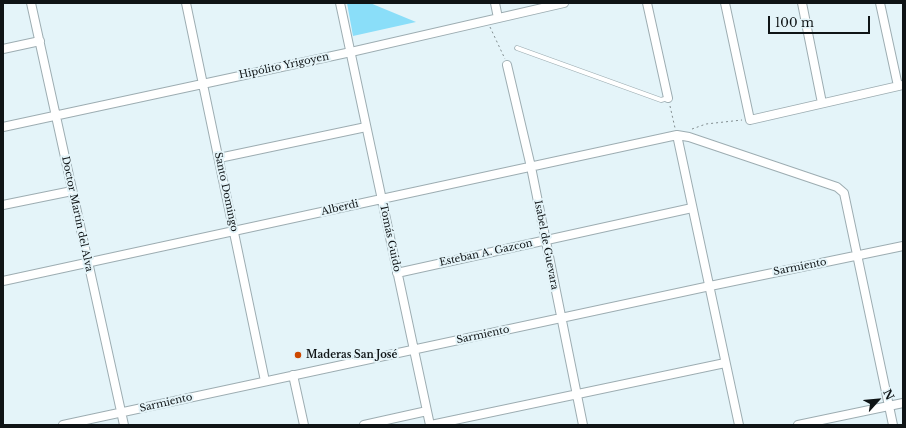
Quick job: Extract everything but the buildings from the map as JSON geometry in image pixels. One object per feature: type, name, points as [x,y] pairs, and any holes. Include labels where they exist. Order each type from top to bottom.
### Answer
[{"type":"street","name":"Doctor Martín del Alva","points":[[31,3],[87,263],[124,425]]},
{"type":"street","name":"Santo Domingo","points":[[186,3],[265,381]]},
{"type":"street","name":"Tomás Guido","points":[[340,3],[430,425]]},
{"type":"street","points":[[495,3],[498,18]]},
{"type":"street","name":"Hipólito Yrigoyen","points":[[3,127],[351,52],[564,3]]},
{"type":"street","points":[[647,3],[668,98]]},
{"type":"street","points":[[725,3],[750,120],[900,85],[880,3]]},
{"type":"street","points":[[802,3],[822,103]]},
{"type":"street","points":[[3,49],[40,41]]},
{"type":"street","name":"Isabel de Guevara","points":[[507,65],[530,167],[583,425]]},
{"type":"street","points":[[219,158],[366,127]]},
{"type":"street","points":[[739,425],[677,135],[689,136],[830,184],[837,187],[844,193],[893,425]]},
{"type":"street","name":"Alberdi","points":[[3,281],[235,232],[677,135]]},
{"type":"street","points":[[3,205],[72,191]]},
{"type":"street","name":"Esteban A. Gazcon","points":[[397,273],[692,208]]},
{"type":"street","name":"Sarmiento","points":[[63,425],[561,317],[903,246]]},
{"type":"street","points":[[430,425],[726,363]]},
{"type":"street","points":[[293,375],[304,425]]},
{"type":"street","points":[[798,425],[903,403]]},
{"type":"street","points":[[364,425],[427,411]]},
{"type":"lane","points":[[517,48],[661,100],[668,98]]},
{"type":"path","points":[[487,20],[507,65]]},
{"type":"path","points":[[668,98],[677,135]]},
{"type":"path","points":[[691,129],[706,124],[750,120]]},
{"type":"shaded area","points":[[347,3],[370,3],[416,22],[353,36]]},
{"type":"place","name":"Maderas San José","points":[[298,355]]}]
